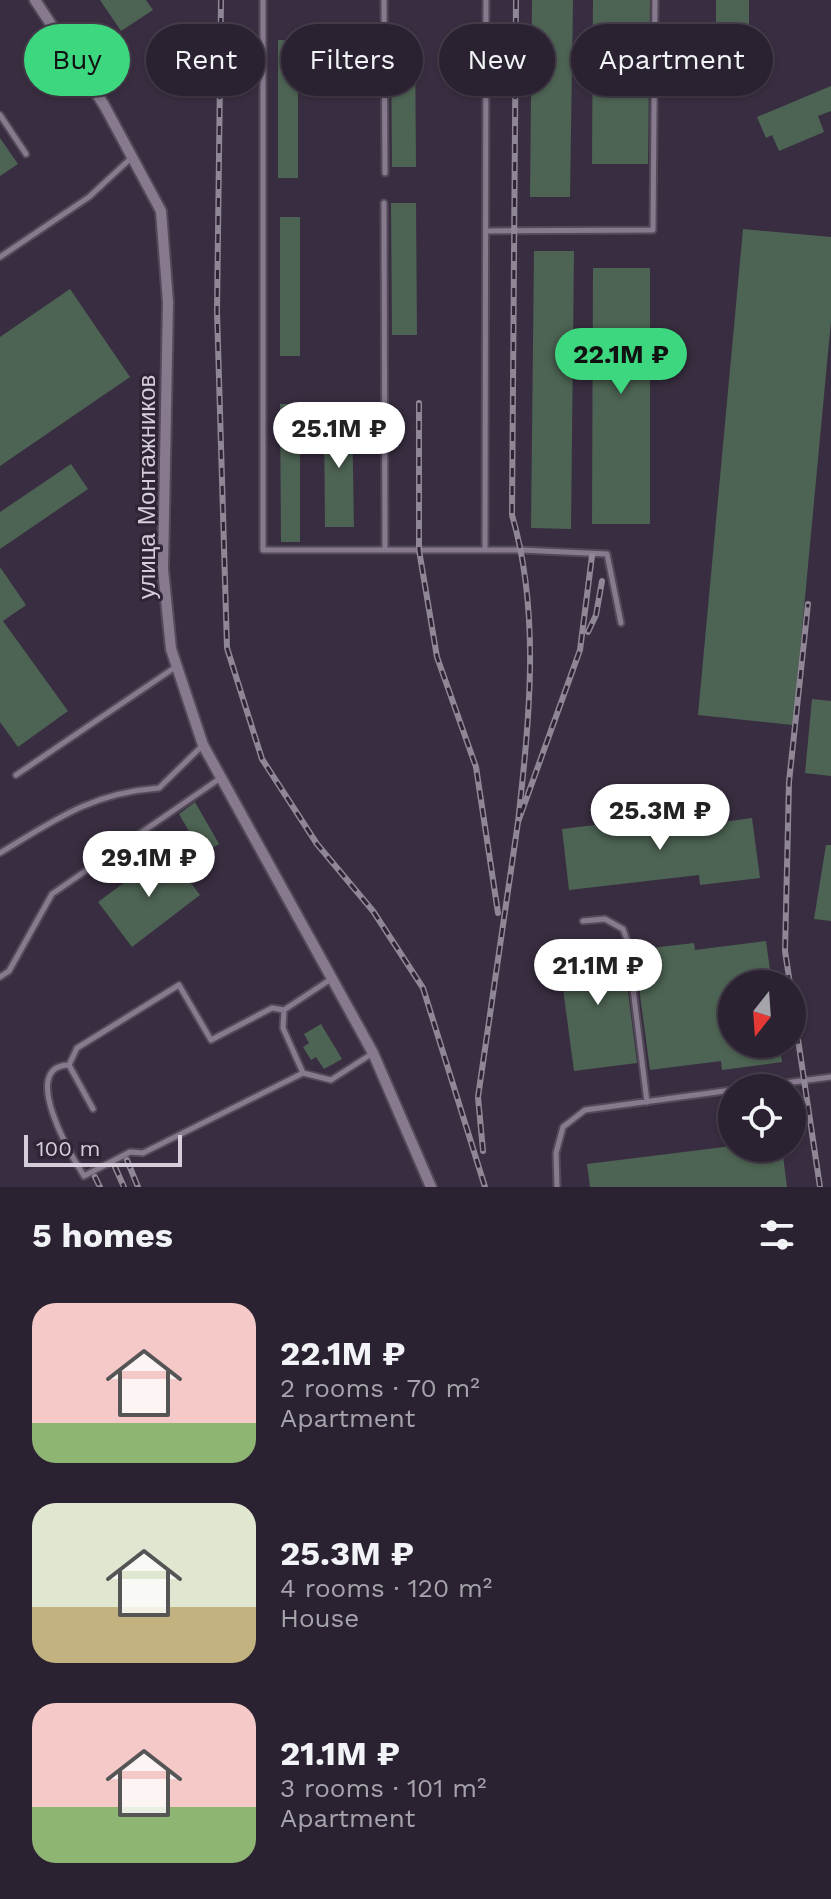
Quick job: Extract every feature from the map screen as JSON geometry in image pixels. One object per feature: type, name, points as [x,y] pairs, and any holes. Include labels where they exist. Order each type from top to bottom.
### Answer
[{"type":"street","name":"улица Монтажников","points":[[35,0],[104,105],[130,159],[161,211],[168,302],[163,569],[171,649],[203,745],[373,1053],[431,1187]]},
{"type":"lane","points":[[263,0],[263,550],[485,549],[607,554],[621,623]]},
{"type":"lane","points":[[384,0],[385,173]]},
{"type":"lane","points":[[485,549],[486,0]]},
{"type":"lane","points":[[486,231],[653,230],[655,0]]},
{"type":"lane","points":[[0,115],[26,154]]},
{"type":"lane","points":[[0,257],[89,197],[130,159]]},
{"type":"lane","points":[[384,203],[385,549]]},
{"type":"lane","points":[[16,775],[178,666]]},
{"type":"lane","points":[[0,853],[71,810],[120,791],[159,788],[203,745]]},
{"type":"lane","points":[[0,977],[9,971],[52,894],[223,777]]},
{"type":"lane","points":[[583,921],[605,919],[623,929],[627,940],[647,1102]]},
{"type":"lane","points":[[69,1065],[77,1048],[179,985],[211,1040],[272,1008],[284,1010],[331,979]]},
{"type":"lane","points":[[284,1010],[283,1028],[303,1073]]},
{"type":"lane","points":[[69,1065],[57,1065],[51,1070],[46,1087],[65,1146],[84,1176],[130,1152],[143,1153],[303,1073],[331,1080],[373,1053]]},
{"type":"lane","points":[[69,1065],[93,1109]]},
{"type":"lane","points":[[806,1080],[831,1077]]},
{"type":"lane","points":[[557,1187],[556,1153],[563,1127],[585,1110],[718,1092]]},
{"type":"building","points":[[100,0],[146,0],[153,10],[130,25],[116,24]]},
{"type":"building","points":[[532,0],[573,0],[570,197],[530,197],[531,96],[555,96],[555,24],[532,24]]},
{"type":"building","points":[[593,0],[650,0],[650,24],[593,24]]},
{"type":"building","points":[[716,0],[749,0],[749,24],[716,24]]},
{"type":"building","points":[[278,40],[281,40],[281,96],[298,96],[298,178],[278,178]]},
{"type":"building","points":[[831,86],[831,111],[818,116],[824,132],[779,151],[772,135],[766,138],[757,117]]},
{"type":"building","points":[[391,96],[415,96],[416,167],[392,167]]},
{"type":"building","points":[[592,96],[649,96],[648,164],[592,164]]},
{"type":"building","points":[[0,138],[18,164],[0,176]]},
{"type":"building","points":[[391,203],[416,203],[417,335],[392,335]]},
{"type":"building","points":[[280,217],[300,217],[300,356],[280,356]]},
{"type":"building","points":[[743,229],[831,237],[831,321],[793,725],[698,715]]},
{"type":"building","points":[[534,251],[574,251],[571,529],[531,528]]},
{"type":"building","points":[[593,268],[650,268],[650,524],[592,524]]},
{"type":"building","points":[[70,289],[130,377],[0,466],[0,337]]},
{"type":"building","points":[[280,404],[300,404],[300,542],[281,542]]},
{"type":"building","points":[[352,412],[354,527],[325,527],[324,413]]},
{"type":"building","points":[[71,464],[88,489],[0,549],[0,512]]},
{"type":"building","points":[[0,567],[26,605],[3,621],[68,711],[18,747],[0,722]]},
{"type":"building","points":[[812,699],[831,701],[831,776],[805,773]]},
{"type":"building","points":[[195,802],[219,844],[202,854],[179,814]]},
{"type":"building","points":[[677,815],[678,828],[752,818],[760,878],[700,885],[699,875],[569,890],[562,829]]},
{"type":"building","points":[[826,845],[831,845],[831,921],[814,919]]},
{"type":"building","points":[[167,851],[200,895],[132,947],[98,902]]},
{"type":"building","points":[[766,941],[770,970],[718,970],[718,1058],[781,1058],[782,1062],[722,1070],[721,1061],[650,1070],[634,950],[694,943],[695,950]]},
{"type":"building","points":[[618,943],[619,952],[623,952],[637,1063],[574,1071],[558,951]]},
{"type":"building","points":[[321,1024],[342,1059],[324,1069],[316,1057],[311,1060],[303,1047],[309,1043],[304,1034]]},
{"type":"building","points":[[718,1148],[718,1162],[784,1162],[787,1187],[590,1187],[587,1164]]},
{"type":"railway","points":[[221,0],[217,311],[227,648],[262,759],[317,844],[373,911],[423,988],[485,1187]]},
{"type":"railway","points":[[516,0],[512,515],[521,553],[530,629],[529,707],[518,822]]},
{"type":"railway","points":[[419,403],[419,550],[437,657],[476,767],[498,913]]},
{"type":"railway","points":[[483,1151],[478,1097],[518,822],[580,650],[592,556]]},
{"type":"railway","points":[[588,632],[596,615],[602,581]]},
{"type":"railway","points":[[788,970],[785,951],[789,782],[808,604]]},
{"type":"railway","points":[[801,1058],[820,1187]]},
{"type":"railway","points":[[127,1160],[138,1187]]},
{"type":"railway","points":[[115,1167],[124,1187]]},
{"type":"railway","points":[[95,1177],[100,1187]]}]
